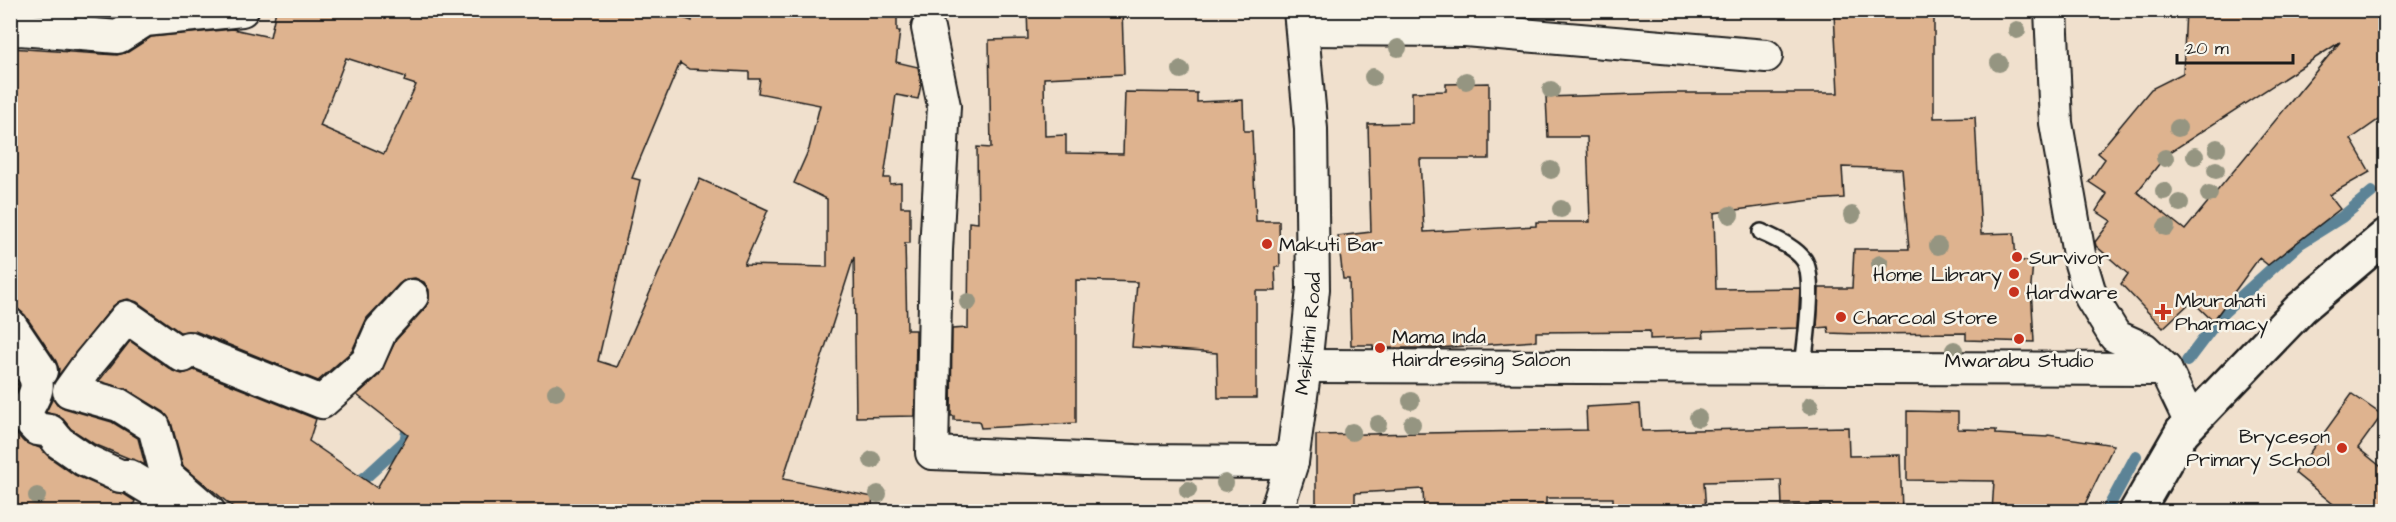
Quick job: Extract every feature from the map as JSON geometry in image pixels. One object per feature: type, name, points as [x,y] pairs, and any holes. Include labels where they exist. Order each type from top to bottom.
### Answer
[{"type":"main road","points":[[2136,512],[2182,432],[2301,308],[2385,236]]},
{"type":"street","points":[[10,30],[118,37],[146,20],[242,10]]},
{"type":"street","points":[[2051,10],[2056,123],[2079,260],[2091,297],[2115,336],[2144,349],[2165,369],[2191,423]]},
{"type":"street","points":[[1301,20],[1464,30],[1766,56]]},
{"type":"street","name":"Msikitini Road","points":[[1276,512],[1292,462],[1313,289],[1312,140],[1301,20]]},
{"type":"street","points":[[927,28],[944,106],[936,250],[932,453],[1136,461],[1292,462]]},
{"type":"street","points":[[209,512],[167,476],[154,427],[119,405],[69,391],[88,363],[127,317],[183,356],[188,348],[279,387],[322,402],[367,362],[381,330],[412,296]]},
{"type":"street","points":[[10,325],[42,371],[45,382],[41,393],[24,415]]},
{"type":"street","points":[[10,357],[23,361],[38,384],[24,415]]},
{"type":"street","points":[[1305,366],[2165,369]]},
{"type":"street","points":[[24,415],[37,429],[50,431],[59,442],[84,460],[114,474],[129,476],[154,491],[171,508],[181,512]]},
{"type":"lane","points":[[1761,232],[1783,243],[1804,260],[1810,277],[1803,368]]},
{"type":"building","points":[[13,10],[118,10],[120,14],[113,19]]},
{"type":"building","points":[[276,10],[658,10],[692,21],[692,11],[752,14],[752,10],[897,10],[897,31],[900,31],[896,62],[918,67],[921,85],[918,99],[896,95],[884,178],[890,178],[890,184],[901,183],[901,207],[910,207],[910,243],[905,243],[907,330],[916,330],[915,416],[856,417],[854,257],[783,479],[873,497],[871,512],[239,512],[183,466],[171,422],[164,412],[128,390],[99,381],[130,341],[173,371],[182,374],[194,370],[316,419],[309,441],[377,488],[408,435],[357,395],[379,375],[396,340],[425,308],[429,300],[429,290],[424,282],[415,278],[406,279],[399,284],[367,318],[352,351],[318,381],[195,331],[180,332],[137,302],[128,299],[113,306],[58,376],[59,369],[56,361],[25,315],[18,309],[10,307],[10,48],[117,55],[128,52],[151,37],[233,29],[270,37]],"holes":[[[346,58],[406,77],[404,81],[416,85],[384,154],[320,126]],[[680,63],[689,69],[749,72],[749,79],[760,79],[758,93],[820,105],[809,149],[794,183],[827,199],[827,267],[744,265],[768,210],[700,179],[617,367],[598,361],[640,180],[632,178]]]},
{"type":"building","points":[[1027,10],[1122,10],[1124,74],[1044,78],[1045,136],[1066,135],[1066,153],[1123,154],[1125,92],[1197,93],[1197,102],[1243,100],[1244,131],[1252,131],[1256,221],[1279,221],[1280,267],[1275,267],[1276,291],[1256,291],[1256,398],[1218,398],[1217,353],[1132,347],[1137,282],[1076,280],[1076,423],[981,428],[979,421],[954,420],[954,416],[951,416],[952,329],[968,328],[969,222],[978,223],[977,147],[991,148],[989,40],[1028,39]]},
{"type":"building","points":[[1934,10],[1934,118],[1975,117],[1981,234],[2014,233],[2016,260],[2033,262],[2031,286],[2034,342],[1966,340],[1966,333],[1856,334],[1829,333],[1828,327],[1817,328],[1819,288],[1852,288],[1854,249],[1909,249],[1902,169],[1842,167],[1844,198],[1714,213],[1716,289],[1800,288],[1798,328],[1703,331],[1704,337],[1650,339],[1650,331],[1536,332],[1536,341],[1438,348],[1373,348],[1373,345],[1351,345],[1349,279],[1343,279],[1338,236],[1371,232],[1368,124],[1412,123],[1412,92],[1446,91],[1446,84],[1489,83],[1489,159],[1420,159],[1424,232],[1536,226],[1536,222],[1590,222],[1587,137],[1548,137],[1546,97],[1669,93],[1838,93],[1834,13]]},
{"type":"building","points":[[2186,10],[2385,10],[2385,115],[2351,139],[2370,172],[2329,195],[2340,209],[2268,265],[2259,258],[2213,321],[2192,301],[2163,328],[2121,284],[2128,274],[2096,246],[2095,242],[2111,221],[2096,211],[2107,194],[2089,182],[2105,159],[2098,153],[2151,89],[2183,73]],"holes":[[[2340,42],[2185,230],[2137,192],[2167,154]]]},
{"type":"building","points":[[10,376],[19,386],[10,402]]},
{"type":"building","points":[[2352,394],[2382,415],[2358,448],[2385,470],[2385,512],[2343,512],[2295,473]]},
{"type":"building","points":[[53,398],[64,408],[112,422],[138,438],[145,465],[94,444],[71,429],[63,419],[46,412]]},
{"type":"building","points":[[1640,404],[1642,431],[1848,427],[1849,456],[1900,455],[1902,512],[1830,512],[1830,505],[1782,506],[1781,480],[1704,482],[1706,512],[1613,512],[1613,498],[1546,498],[1546,512],[1424,512],[1423,489],[1355,493],[1355,512],[1316,512],[1316,435],[1587,430],[1586,407]]},
{"type":"building","points":[[1907,411],[1958,412],[1958,429],[1996,430],[1996,434],[2047,437],[2048,435],[2114,445],[2081,512],[1992,512],[1994,481],[1907,480]]},
{"type":"building","points":[[10,427],[24,442],[40,448],[75,475],[113,492],[124,494],[135,501],[131,512],[26,512],[10,502]]},
{"type":"waterway","points":[[2187,361],[2224,312],[2299,244],[2342,217],[2372,192]]},
{"type":"waterway","points":[[351,487],[367,476],[405,441],[410,419]]},
{"type":"waterway","points":[[2106,512],[2136,456]]},
{"type":"place","name":"Makuti Bar","points":[[1267,244]]},
{"type":"place","name":"Survivor","points":[[2017,257]]},
{"type":"place","name":"Home Library","points":[[2014,274]]},
{"type":"place","name":"Hardware","points":[[2014,292]]},
{"type":"place","name":"Mburahati Pharmacy","points":[[2163,312]]},
{"type":"place","name":"Charcoal Store","points":[[1841,317]]},
{"type":"place","name":"Mwarabu Studio","points":[[2019,339]]},
{"type":"place","name":"Mama Inda Hairdressing Saloon","points":[[1380,348]]},
{"type":"place","name":"Bryceson Primary School","points":[[2342,448]]}]
